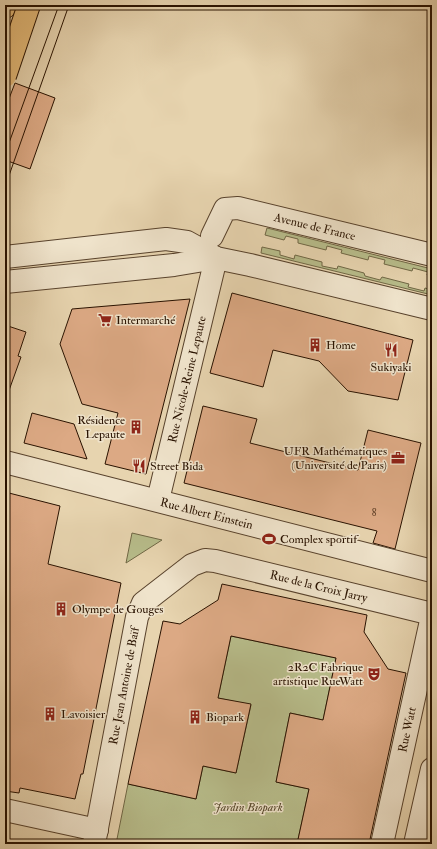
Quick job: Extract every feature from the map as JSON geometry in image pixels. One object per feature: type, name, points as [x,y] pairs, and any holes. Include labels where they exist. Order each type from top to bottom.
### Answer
[{"type":"main road","points":[[5,76],[29,5]]},
{"type":"street","name":"Avenue de France","points":[[212,236],[225,209],[238,208],[432,255]]},
{"type":"street","points":[[5,258],[166,239],[187,242],[216,258],[432,309]]},
{"type":"street","points":[[5,282],[174,265],[216,258]]},
{"type":"street","name":"Rue Nicole-Reine Lepaute","points":[[158,500],[216,258]]},
{"type":"street","name":"Rue Albert Einstein","points":[[5,462],[432,571]]},
{"type":"street","name":"Rue de la Croix Jarry","points":[[205,560],[432,615]]},
{"type":"street","name":"Rue Jean Antoine de Baïf","points":[[96,837],[137,617],[143,603],[192,565],[205,560]]},
{"type":"street","name":"Rue Watt","points":[[382,844],[432,615]]},
{"type":"street","points":[[415,844],[432,769]]},
{"type":"street","points":[[5,810],[96,837]]},
{"type":"green space","points":[[267,228],[432,269],[432,276],[427,275],[428,272],[413,268],[412,271],[384,264],[385,260],[369,256],[368,260],[341,253],[342,250],[327,246],[326,250],[298,243],[298,239],[286,236],[284,240],[265,235]]},
{"type":"green space","points":[[262,247],[280,251],[280,255],[294,259],[295,255],[322,262],[322,266],[337,269],[338,266],[364,273],[365,276],[380,280],[382,277],[409,284],[408,287],[424,291],[425,288],[432,290],[432,295],[261,253]]},
{"type":"green space","points":[[132,533],[162,540],[126,563]]},
{"type":"green space","name":"Jardin Biopark","points":[[231,636],[336,658],[323,720],[290,713],[276,782],[309,789],[297,844],[116,844],[128,784],[196,799],[203,766],[236,773],[251,705],[218,698]]},
{"type":"building","points":[[15,83],[55,98],[30,169],[5,160],[5,109]]},
{"type":"building","name":"Home","points":[[232,293],[413,340],[398,400],[348,391],[319,361],[273,350],[263,387],[210,373]]},
{"type":"building","points":[[190,299],[146,474],[105,464],[118,413],[82,404],[60,344],[72,309]]},
{"type":"building","points":[[5,325],[26,332],[18,356],[21,357],[7,396],[5,395]]},
{"type":"building","points":[[203,406],[257,419],[250,443],[358,470],[368,430],[421,443],[395,549],[373,543],[377,531],[184,483]]},
{"type":"building","points":[[32,413],[74,424],[87,459],[24,443]]},
{"type":"building","points":[[5,492],[60,506],[48,564],[121,583],[83,774],[81,774],[75,799],[20,788],[19,793],[5,791]]},
{"type":"building","name":"Biopark","points":[[222,584],[367,615],[364,632],[388,669],[406,673],[369,844],[297,844],[309,789],[276,782],[290,713],[323,720],[336,658],[231,636],[218,698],[251,704],[236,773],[203,766],[196,799],[128,784],[163,621],[180,624],[218,600]]},
{"type":"tram line","points":[[5,154],[59,5]]},
{"type":"tram line","points":[[5,187],[69,5]]},
{"type":"place","name":"Intermarché","points":[[105,320]]},
{"type":"place","name":"Home","points":[[315,345]]},
{"type":"place","name":"Sukiyaki","points":[[391,350]]},
{"type":"place","name":"Résidence Lepaute","points":[[136,427]]},
{"type":"place","name":"UFR Mathématiques (Université de Paris)","points":[[398,458]]},
{"type":"place","name":"Street Bida","points":[[139,466]]},
{"type":"place","name":"Complex sportif","points":[[269,539]]},
{"type":"place","name":"Olympe de Gouges","points":[[61,609]]},
{"type":"place","name":"2R2C Fabrique artistique RueWatt","points":[[374,674]]},
{"type":"place","name":"Lavoisier","points":[[50,714]]},
{"type":"place","name":"Biopark","points":[[195,717]]}]
